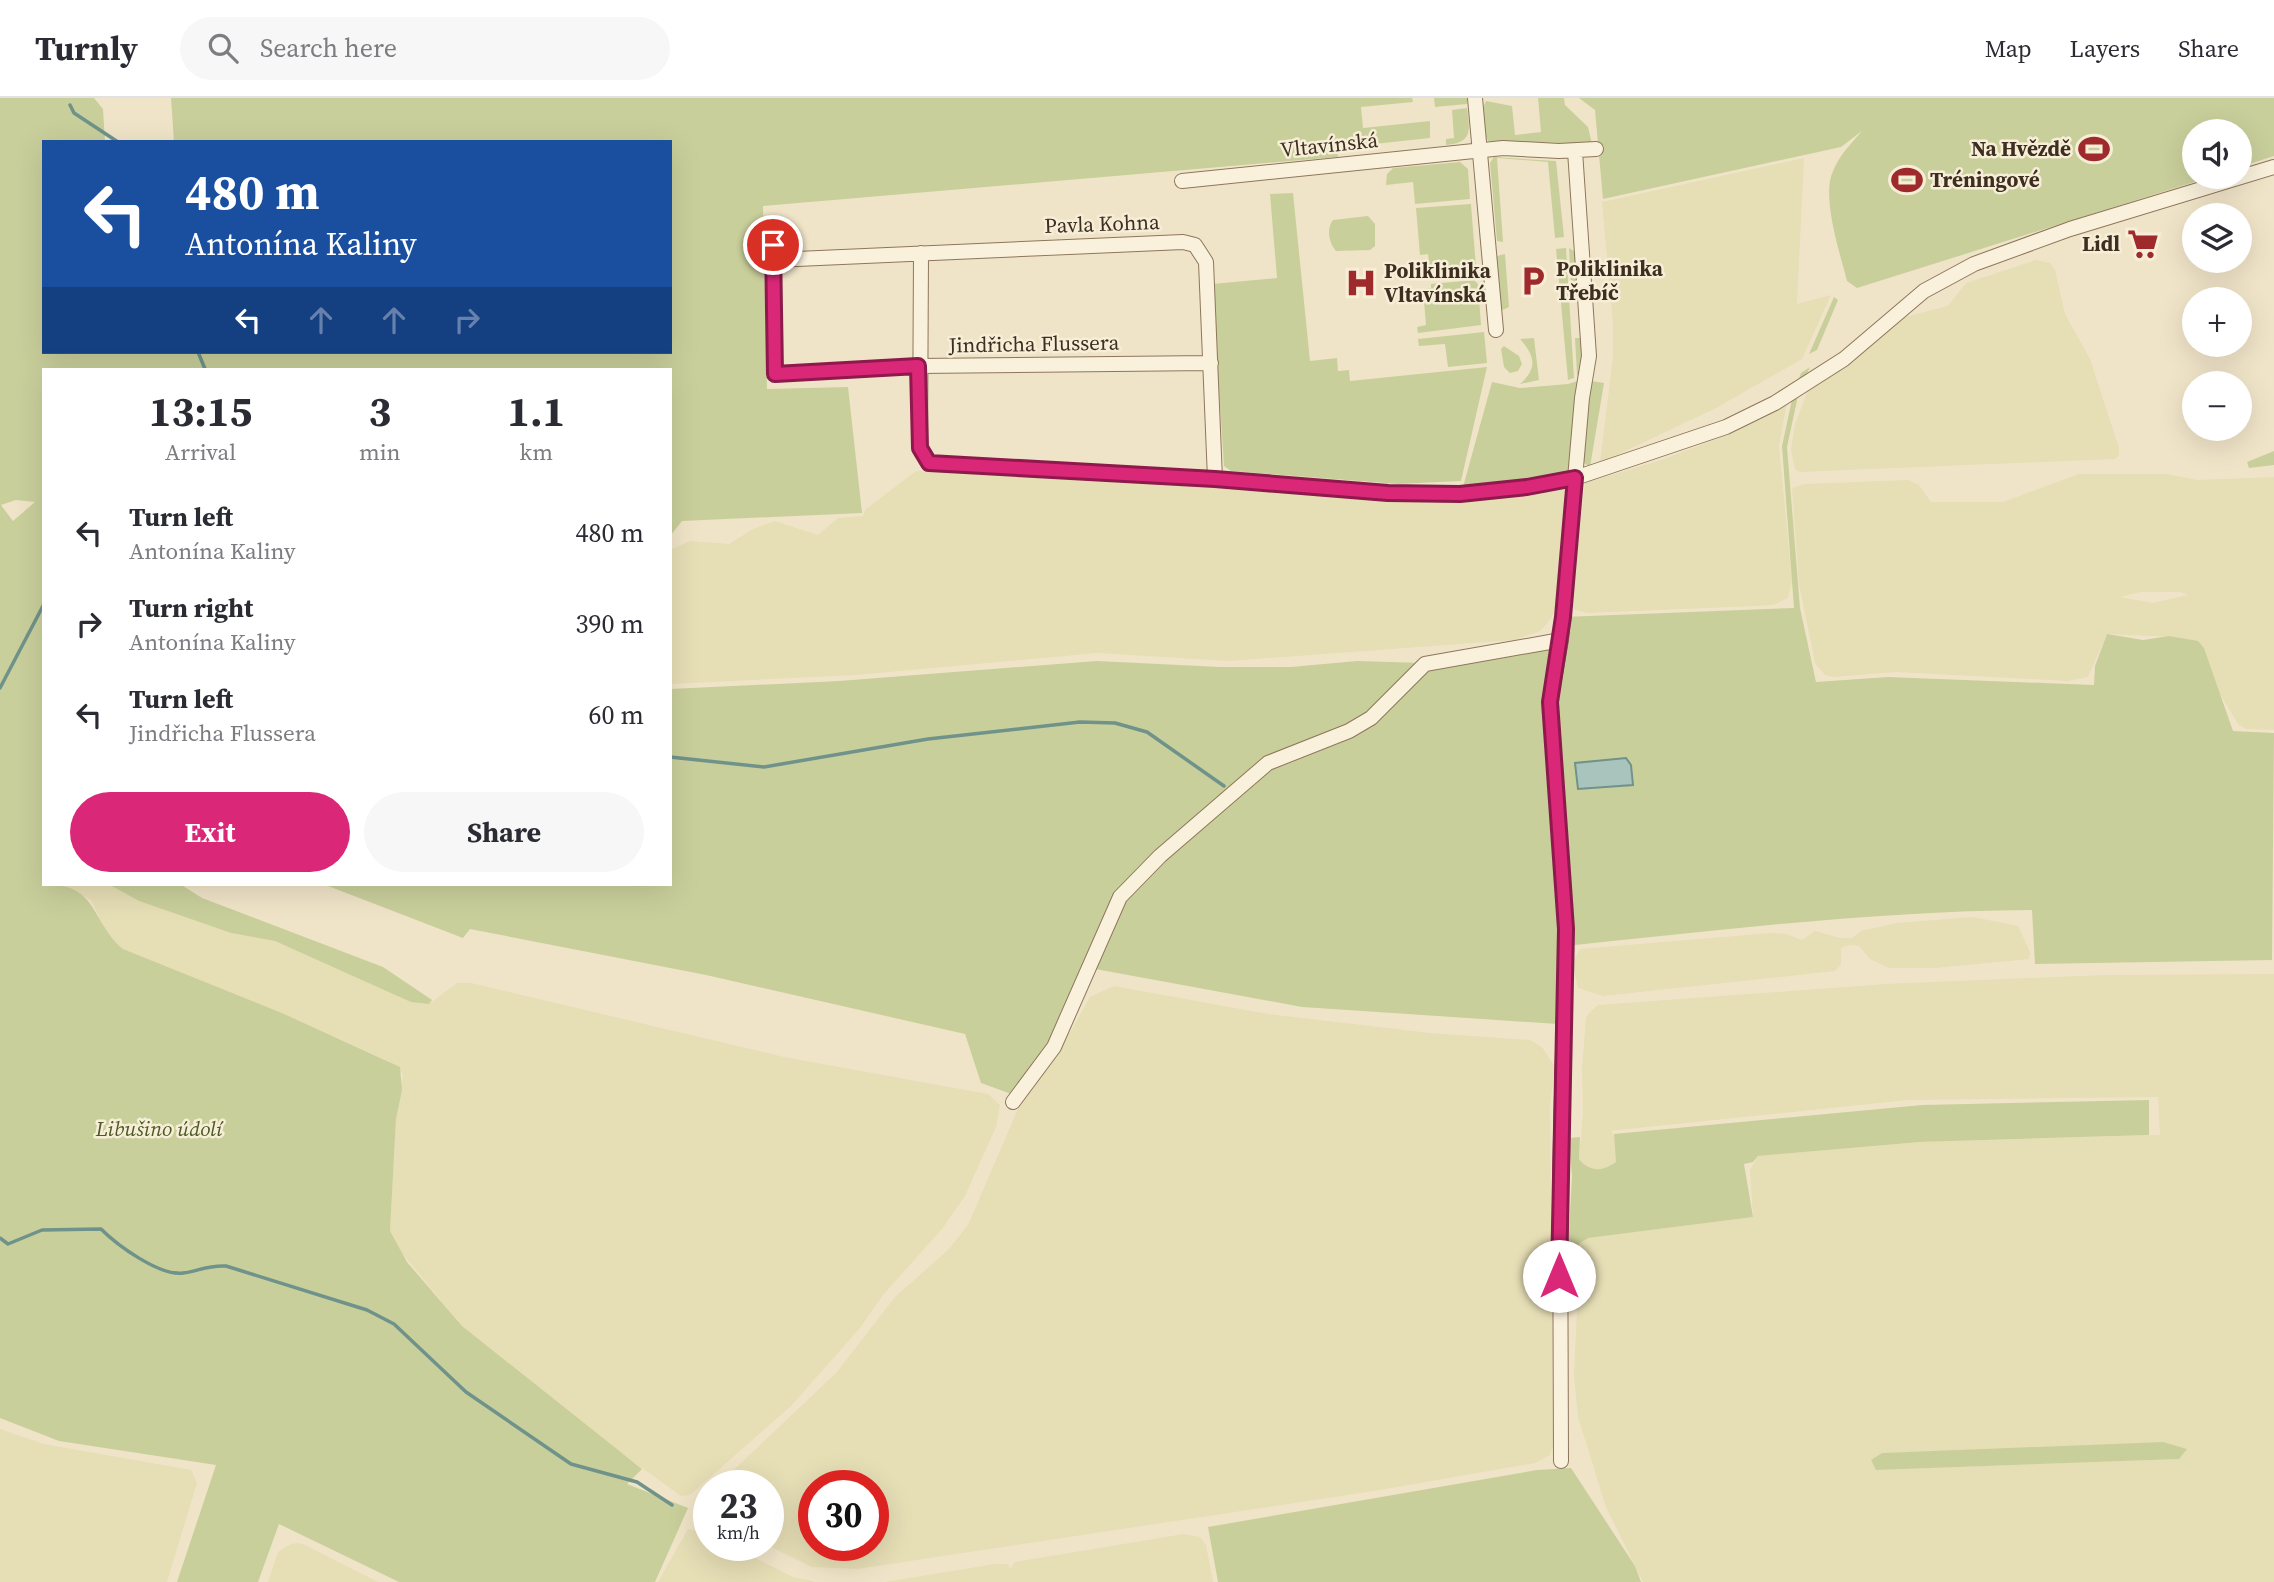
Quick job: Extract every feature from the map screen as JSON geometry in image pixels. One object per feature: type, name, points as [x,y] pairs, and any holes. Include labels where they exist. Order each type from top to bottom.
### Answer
[{"type":"street","points":[[1475,98],[1496,330]]},
{"type":"street","name":"Vltavínská","points":[[1182,181],[1503,148],[1575,151],[1595,149]]},
{"type":"street","points":[[1561,1461],[1560,1178],[1566,929],[1550,702],[1561,640],[1589,336],[1575,151]]},
{"type":"street","points":[[921,253],[918,366],[920,448],[929,463],[1215,479],[1388,493],[1460,494],[1527,487],[1575,478],[1726,427],[1775,402],[1843,359],[1924,291],[1974,264],[2083,225],[2274,167]]},
{"type":"street","name":"Pavla Kohna","points":[[774,260],[1182,242],[1195,245],[1206,262],[1215,479]]},
{"type":"street","name":"Jindřicha Flussera","points":[[773,245],[774,379],[918,366],[1211,363]]},
{"type":"street","points":[[1013,1102],[1054,1047],[1120,897],[1160,856],[1268,763],[1349,731],[1371,718],[1425,663],[1561,640]]},
{"type":"shaded area","points":[[1804,158],[1797,304],[1831,295],[1802,359],[1716,408],[1600,463],[1613,357],[1613,323],[1602,202]]},
{"type":"shaded area","points":[[2036,260],[2050,263],[2055,270],[2065,314],[2090,359],[2119,448],[2119,455],[2115,459],[1800,472],[1795,469],[1791,450],[1795,424],[1809,388],[1859,355],[1905,317],[1948,306],[1966,283]]},
{"type":"shaded area","points":[[1787,402],[1779,446],[1792,581],[1788,598],[1774,605],[1587,613],[1575,610],[1571,603],[1585,483],[1661,460],[1727,435]]},
{"type":"shaded area","points":[[916,471],[1225,485],[1287,491],[1565,486],[1571,489],[1559,601],[1551,619],[1540,631],[1514,640],[1229,661],[1097,653],[856,675],[672,684],[672,549],[690,541],[729,544],[753,529],[775,521],[818,535],[838,518],[863,516],[865,510]]},
{"type":"shaded area","points":[[2079,474],[2167,474],[2197,480],[2274,477],[2274,730],[2246,729],[2238,724],[2219,692],[2204,648],[2177,637],[2107,634],[2088,677],[2068,681],[1897,672],[1833,677],[1825,675],[1815,663],[1799,584],[1792,488],[1805,484],[1908,480],[1919,485],[1931,502],[2003,502]],"holes":[[[2140,592],[2181,592],[2188,595],[2153,603],[2120,597]]]},
{"type":"shaded area","points":[[65,886],[112,886],[139,901],[231,933],[275,941],[429,1004],[457,983],[471,983],[784,1057],[988,1094],[1000,1105],[996,1127],[965,1196],[942,1229],[883,1295],[860,1328],[791,1406],[718,1470],[693,1470],[693,1492],[681,1496],[573,1418],[462,1326],[397,1247],[390,1231],[396,1119],[403,1074],[390,1062],[282,1013],[123,949],[108,936],[91,900]]},
{"type":"shaded area","points":[[1973,917],[2018,926],[2030,952],[2029,959],[1935,968],[1889,968],[1870,959],[1859,946],[1850,945],[1841,948],[1841,964],[1835,971],[1603,996],[1578,988],[1572,963],[1580,949],[1771,933],[1786,934],[1802,940],[1815,931],[1840,938],[1852,938],[1861,931],[1897,923]]},
{"type":"shaded area","points":[[2274,974],[2274,1582],[1643,1582],[1606,1507],[1578,1417],[1574,1375],[1580,1243],[1588,1238],[1753,1217],[1750,1170],[1758,1156],[1920,1142],[2160,1135],[2158,1097],[1908,1100],[1618,1130],[1612,1131],[1617,1146],[1616,1162],[1608,1168],[1595,1170],[1584,1166],[1579,1159],[1586,1017],[1598,1005],[1886,984],[2103,975]],"holes":[[[1911,1452],[2178,1459],[1876,1470],[1871,1460],[1882,1453]]]},
{"type":"shaded area","points":[[1114,986],[1268,1014],[1430,1033],[1530,1040],[1542,1047],[1555,1067],[1550,1105],[1553,1446],[1550,1455],[1535,1463],[1374,1491],[857,1569],[812,1567],[800,1561],[889,1561],[889,1470],[798,1470],[798,1560],[784,1553],[784,1470],[734,1470],[837,1372],[895,1297],[948,1250],[968,1225],[1027,1088],[1071,1031],[1090,997]]},
{"type":"shaded area","points":[[0,1429],[44,1444],[191,1470],[197,1483],[167,1582],[0,1582]]},
{"type":"shaded area","points":[[688,1529],[693,1530],[693,1561],[761,1561],[793,1577],[816,1582],[658,1582]]},
{"type":"shaded area","points":[[1184,1534],[1200,1537],[1206,1545],[1213,1582],[885,1582],[995,1564],[1008,1564],[1010,1569],[1015,1562]]},
{"type":"shaded area","points":[[299,1543],[378,1582],[268,1582],[278,1552],[291,1544]]},
{"type":"green space","name":"Libušino údolí","points":[[0,98],[94,98],[103,109],[105,140],[42,140],[42,354],[672,354],[672,140],[174,140],[171,98],[1412,98],[1413,102],[1361,107],[1363,128],[1430,121],[1430,138],[1337,148],[1338,157],[763,206],[767,389],[848,387],[862,513],[682,521],[672,534],[672,368],[42,368],[42,886],[62,886],[75,890],[84,897],[112,938],[123,949],[282,1013],[400,1067],[402,1090],[396,1119],[390,1231],[407,1262],[462,1326],[642,1469],[627,1484],[688,1508],[655,1582],[399,1582],[279,1524],[258,1582],[177,1582],[216,1465],[59,1441],[0,1418]],"holes":[[[16,500],[35,502],[13,521],[1,505]]]},
{"type":"green space","points":[[1434,98],[1467,98],[1467,104],[1435,107]]},
{"type":"green space","points":[[1538,98],[1564,98],[1565,105],[1588,127],[1592,144],[1488,141],[1482,121],[1486,101],[1512,106],[1515,135],[1541,132]]},
{"type":"green space","name":"Na Hvězdě","points":[[1579,98],[2274,98],[2274,156],[2252,163],[2252,119],[2182,119],[2182,186],[1857,288],[1847,281],[1833,225],[1829,195],[1836,165],[1862,131],[1841,147],[1603,199],[1595,110]]},
{"type":"green space","points":[[1467,108],[1468,134],[1455,144],[1446,145],[1446,139],[1454,138],[1452,110]]},
{"type":"green space","points":[[1494,157],[1556,161],[1564,237],[1555,238],[1548,162],[1497,158],[1503,242],[1497,241],[1490,163]]},
{"type":"green space","points":[[1460,162],[1468,169],[1470,199],[1415,204],[1413,182],[1386,185],[1387,174],[1393,168]]},
{"type":"green space","points":[[1293,193],[1310,361],[1337,358],[1338,371],[1349,370],[1350,381],[1487,367],[1461,481],[1398,484],[1231,471],[1224,466],[1212,284],[1277,278],[1270,194]]},
{"type":"green space","points":[[1471,204],[1476,267],[1473,270],[1430,274],[1428,254],[1420,255],[1416,208]]},
{"type":"green space","points":[[1368,216],[1375,224],[1375,246],[1370,250],[1336,251],[1329,236],[1333,220]]},
{"type":"green space","points":[[1566,248],[1574,378],[1568,380],[1556,249]]},
{"type":"green space","points":[[1569,248],[1577,253],[1579,282],[1571,284]]},
{"type":"green space","points":[[1505,254],[1509,307],[1503,310],[1499,306],[1495,262],[1497,256]]},
{"type":"green space","points":[[1474,280],[1478,284],[1481,325],[1418,333],[1417,327],[1426,325],[1423,289],[1431,288],[1431,284]]},
{"type":"green space","points":[[1834,297],[1838,300],[1817,350],[1809,354]]},
{"type":"green space","points":[[1484,332],[1487,363],[1448,367],[1445,344],[1419,346],[1418,339]]},
{"type":"green space","points":[[1534,338],[1539,380],[1520,384],[1530,373],[1532,362],[1529,351],[1520,339]]},
{"type":"green space","points":[[1575,338],[1583,338],[1580,376],[1577,375]]},
{"type":"green space","points":[[1504,346],[1519,356],[1522,364],[1518,371],[1510,373],[1504,367],[1501,349]]},
{"type":"green space","points":[[1810,367],[1799,391],[1787,447],[1800,608],[1816,682],[1888,677],[2094,685],[2095,666],[2107,634],[2143,640],[2169,636],[2198,641],[2204,648],[2233,731],[2274,733],[2272,960],[2035,964],[2032,910],[1799,922],[1566,946],[1558,1024],[1302,1007],[1090,968],[1054,1047],[1014,1095],[981,1083],[965,1034],[706,975],[470,929],[463,938],[328,886],[672,886],[672,689],[839,681],[1097,661],[1220,667],[1291,667],[1357,661],[1425,663],[1561,640],[1563,617],[1794,608],[1782,446],[1793,395],[1801,373]]},
{"type":"green space","points":[[1580,380],[1568,471],[1521,481],[1463,487],[1492,382],[1520,388],[1568,384]]},
{"type":"green space","points":[[1592,381],[1604,383],[1590,467],[1584,463],[1583,457]]},
{"type":"green space","points":[[2274,451],[2274,465],[2249,468],[2247,462]]},
{"type":"green space","points":[[112,886],[183,886],[202,898],[383,967],[432,1000],[429,1004],[411,1002],[275,941],[231,933],[139,901]]},
{"type":"green space","points":[[2149,1100],[2149,1135],[1920,1142],[1758,1156],[1753,1162],[1744,1164],[1753,1217],[1588,1238],[1580,1243],[1578,1248],[1568,1250],[1572,1176],[1569,1138],[1580,1137],[1579,1159],[1587,1166],[1601,1169],[1616,1162],[1614,1134],[1922,1105]]},
{"type":"green space","points":[[2163,1442],[2187,1449],[2179,1459],[1876,1470],[1871,1460],[1882,1453]]},
{"type":"green space","points":[[1571,1468],[1635,1566],[1641,1582],[1218,1582],[1208,1527],[1537,1470]]},
{"type":"water","points":[[1626,758],[1631,765],[1633,785],[1578,789],[1575,763]]},
{"type":"waterway","points":[[70,105],[74,113],[115,140]]},
{"type":"waterway","points":[[199,354],[205,368]]},
{"type":"waterway","points":[[0,688],[42,608]]},
{"type":"waterway","points":[[672,757],[764,767],[928,739],[1080,722],[1115,723],[1147,732],[1224,786]]},
{"type":"waterway","points":[[0,1238],[8,1244],[42,1230],[101,1229],[128,1251],[162,1270],[183,1273],[226,1266],[367,1310],[394,1324],[466,1392],[571,1464],[637,1482],[672,1505]]},
{"type":"place","name":"Na Hvězdě","points":[[2094,149]]},
{"type":"place","name":"Tréningové","points":[[1907,180]]},
{"type":"place","name":"Lidl","points":[[2143,244]]},
{"type":"place","name":"Poliklinika Třebíč","points":[[1533,281]]},
{"type":"place","name":"Poliklinika Vltavínská","points":[[1361,283]]},
{"type":"route","points":[[773,245],[775,374],[918,366],[920,448],[929,463],[939,466],[1215,479],[1388,493],[1460,494],[1527,487],[1575,478],[1561,640],[1550,702],[1566,929],[1559,1276]]}]
